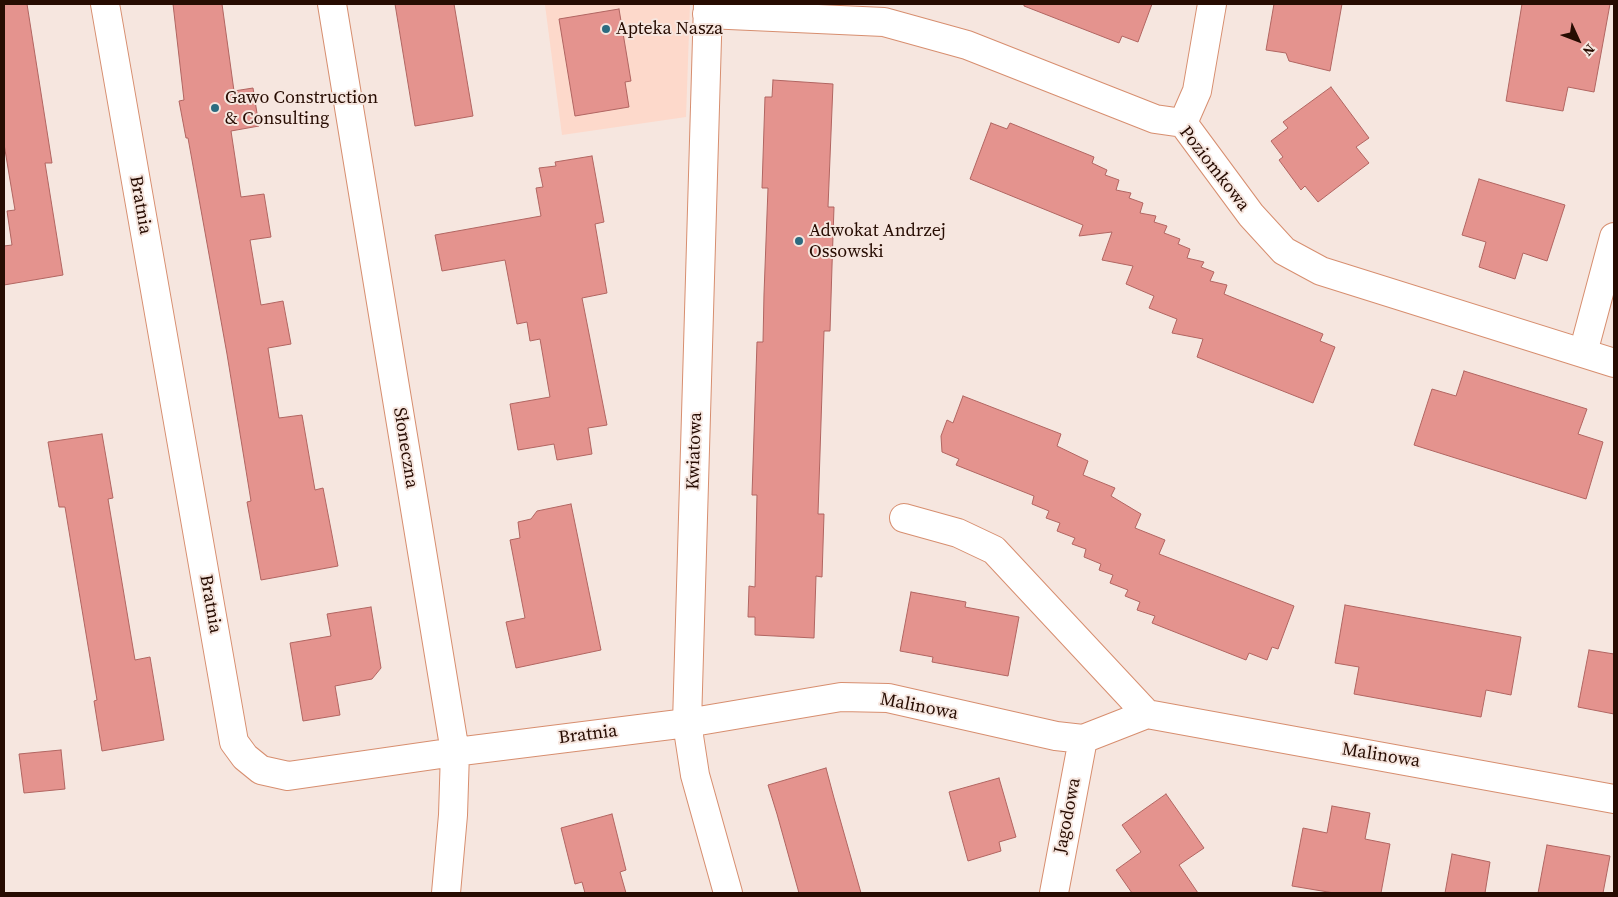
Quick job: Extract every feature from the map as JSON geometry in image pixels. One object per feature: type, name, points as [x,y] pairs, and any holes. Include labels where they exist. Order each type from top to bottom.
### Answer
[{"type":"street","name":"Bratnia","points":[[105,4],[234,742],[245,758],[261,770],[288,776],[455,752],[687,723]]},
{"type":"street","name":"Słoneczna","points":[[332,4],[455,752],[454,815],[446,893]]},
{"type":"street","points":[[1184,123],[1197,91],[1212,4]]},
{"type":"street","name":"Poziomkowa","points":[[708,9],[884,22],[967,45],[1155,119],[1184,123],[1251,215],[1284,252],[1322,271],[1614,363]]},
{"type":"street","name":"Kwiatowa","points":[[708,9],[687,723],[695,775],[728,893]]},
{"type":"street","points":[[1583,353],[1614,237]]},
{"type":"street","points":[[904,518],[958,533],[994,550],[1147,714]]},
{"type":"street","name":"Malinowa","points":[[687,723],[841,698],[888,698],[1056,736],[1083,739],[1147,714],[1614,799]]},
{"type":"street","name":"Jagodowa","points":[[1054,893],[1083,739]]},
{"type":"shaded area","points":[[690,4],[686,117],[562,135],[545,5]]},
{"type":"building","points":[[4,4],[27,4],[52,163],[45,163],[63,275],[4,285],[4,246],[12,245],[7,211],[15,210],[4,144]]},
{"type":"building","points":[[173,4],[222,4],[234,91],[253,88],[259,126],[231,131],[241,197],[264,194],[271,237],[250,240],[261,305],[283,301],[291,344],[268,348],[279,418],[302,415],[315,490],[323,488],[338,566],[261,580],[247,502],[251,501],[227,354],[188,138],[186,138],[179,101],[184,100]]},
{"type":"building","points":[[395,4],[454,4],[473,116],[415,126]]},
{"type":"building","points":[[1024,4],[1152,4],[1138,42],[1122,36],[1119,43],[1024,6]]},
{"type":"building","points":[[1274,4],[1342,4],[1330,71],[1289,61],[1286,53],[1266,50]]},
{"type":"building","points":[[1522,4],[1610,4],[1594,92],[1568,87],[1563,111],[1506,101]]},
{"type":"building","points":[[619,9],[631,81],[625,82],[629,107],[575,116],[559,19]]},
{"type":"building","points":[[773,80],[833,84],[828,207],[834,207],[830,331],[824,331],[818,514],[824,514],[822,577],[816,576],[814,638],[755,635],[755,617],[748,617],[749,586],[755,587],[757,495],[752,495],[757,342],[763,342],[768,188],[762,188],[765,97],[772,97]]},
{"type":"building","points":[[1331,87],[1369,138],[1356,147],[1369,163],[1318,202],[1305,186],[1301,190],[1279,160],[1283,157],[1271,141],[1288,128],[1283,122]]},
{"type":"building","points":[[991,123],[1007,129],[1010,123],[1094,157],[1092,163],[1107,170],[1105,175],[1119,180],[1116,190],[1131,193],[1129,198],[1143,203],[1140,213],[1156,216],[1154,222],[1167,226],[1164,233],[1180,239],[1178,244],[1190,249],[1187,258],[1204,262],[1201,267],[1214,272],[1210,281],[1227,285],[1224,294],[1323,334],[1320,341],[1335,347],[1313,403],[1197,357],[1203,339],[1172,333],[1177,319],[1149,308],[1154,296],[1126,284],[1133,266],[1102,260],[1112,232],[1079,236],[1083,225],[970,179]]},
{"type":"building","points":[[592,156],[604,222],[595,224],[607,293],[582,298],[607,425],[588,428],[592,454],[557,460],[554,444],[518,450],[510,404],[550,397],[540,339],[530,341],[527,322],[517,324],[505,260],[442,271],[435,235],[541,216],[536,188],[543,187],[539,168],[556,166],[555,162]]},
{"type":"building","points":[[1479,179],[1565,205],[1547,261],[1523,253],[1515,279],[1479,267],[1486,242],[1462,235]]},
{"type":"building","points":[[1464,371],[1587,409],[1578,434],[1603,442],[1586,499],[1414,445],[1432,389],[1456,396]]},
{"type":"building","points":[[963,396],[1061,434],[1057,446],[1088,461],[1083,475],[1115,488],[1111,496],[1141,514],[1135,528],[1165,540],[1159,554],[1294,606],[1278,649],[1272,647],[1267,660],[1249,653],[1246,660],[1152,623],[1155,616],[1137,610],[1140,602],[1125,596],[1128,590],[1110,583],[1113,575],[1099,570],[1101,564],[1084,557],[1086,549],[1072,544],[1075,538],[1057,531],[1060,523],[1046,518],[1049,511],[1032,504],[1034,496],[956,465],[959,459],[942,452],[941,436],[947,420],[953,423]]},
{"type":"building","points":[[102,434],[113,498],[108,499],[135,660],[150,657],[164,740],[102,751],[94,701],[97,700],[65,507],[59,507],[48,442]]},
{"type":"building","points":[[571,504],[601,650],[516,668],[506,622],[525,618],[510,540],[520,538],[518,522],[531,519],[537,511]]},
{"type":"building","points":[[911,592],[966,602],[965,607],[1019,617],[1008,676],[932,662],[933,657],[900,651]]},
{"type":"building","points":[[1345,605],[1521,637],[1511,695],[1486,690],[1481,717],[1354,694],[1359,667],[1335,663]]},
{"type":"building","points":[[371,607],[381,668],[372,679],[335,686],[340,715],[303,721],[290,643],[331,636],[327,614]]},
{"type":"building","points":[[1589,650],[1614,654],[1614,714],[1578,707]]},
{"type":"building","points":[[61,750],[65,789],[24,793],[19,754]]},
{"type":"building","points":[[826,768],[861,893],[799,893],[768,785]]},
{"type":"building","points":[[999,778],[1016,837],[999,842],[1001,851],[968,861],[949,792]]},
{"type":"building","points":[[1166,794],[1204,848],[1179,865],[1198,893],[1132,893],[1116,870],[1141,852],[1122,825]]},
{"type":"building","points":[[1332,806],[1370,813],[1365,839],[1390,844],[1381,893],[1334,893],[1292,886],[1303,828],[1327,833]]},
{"type":"building","points":[[612,814],[626,870],[620,872],[626,893],[585,893],[582,882],[575,884],[561,828]]},
{"type":"building","points":[[1547,845],[1610,856],[1603,893],[1538,893]]},
{"type":"building","points":[[1452,854],[1490,862],[1485,893],[1445,893]]},
{"type":"place","name":"Apteka Nasza","points":[[606,29]]},
{"type":"place","name":"Gawo Construction & Consulting","points":[[215,108]]},
{"type":"place","name":"Adwokat Andrzej Ossowski","points":[[799,241]]}]
